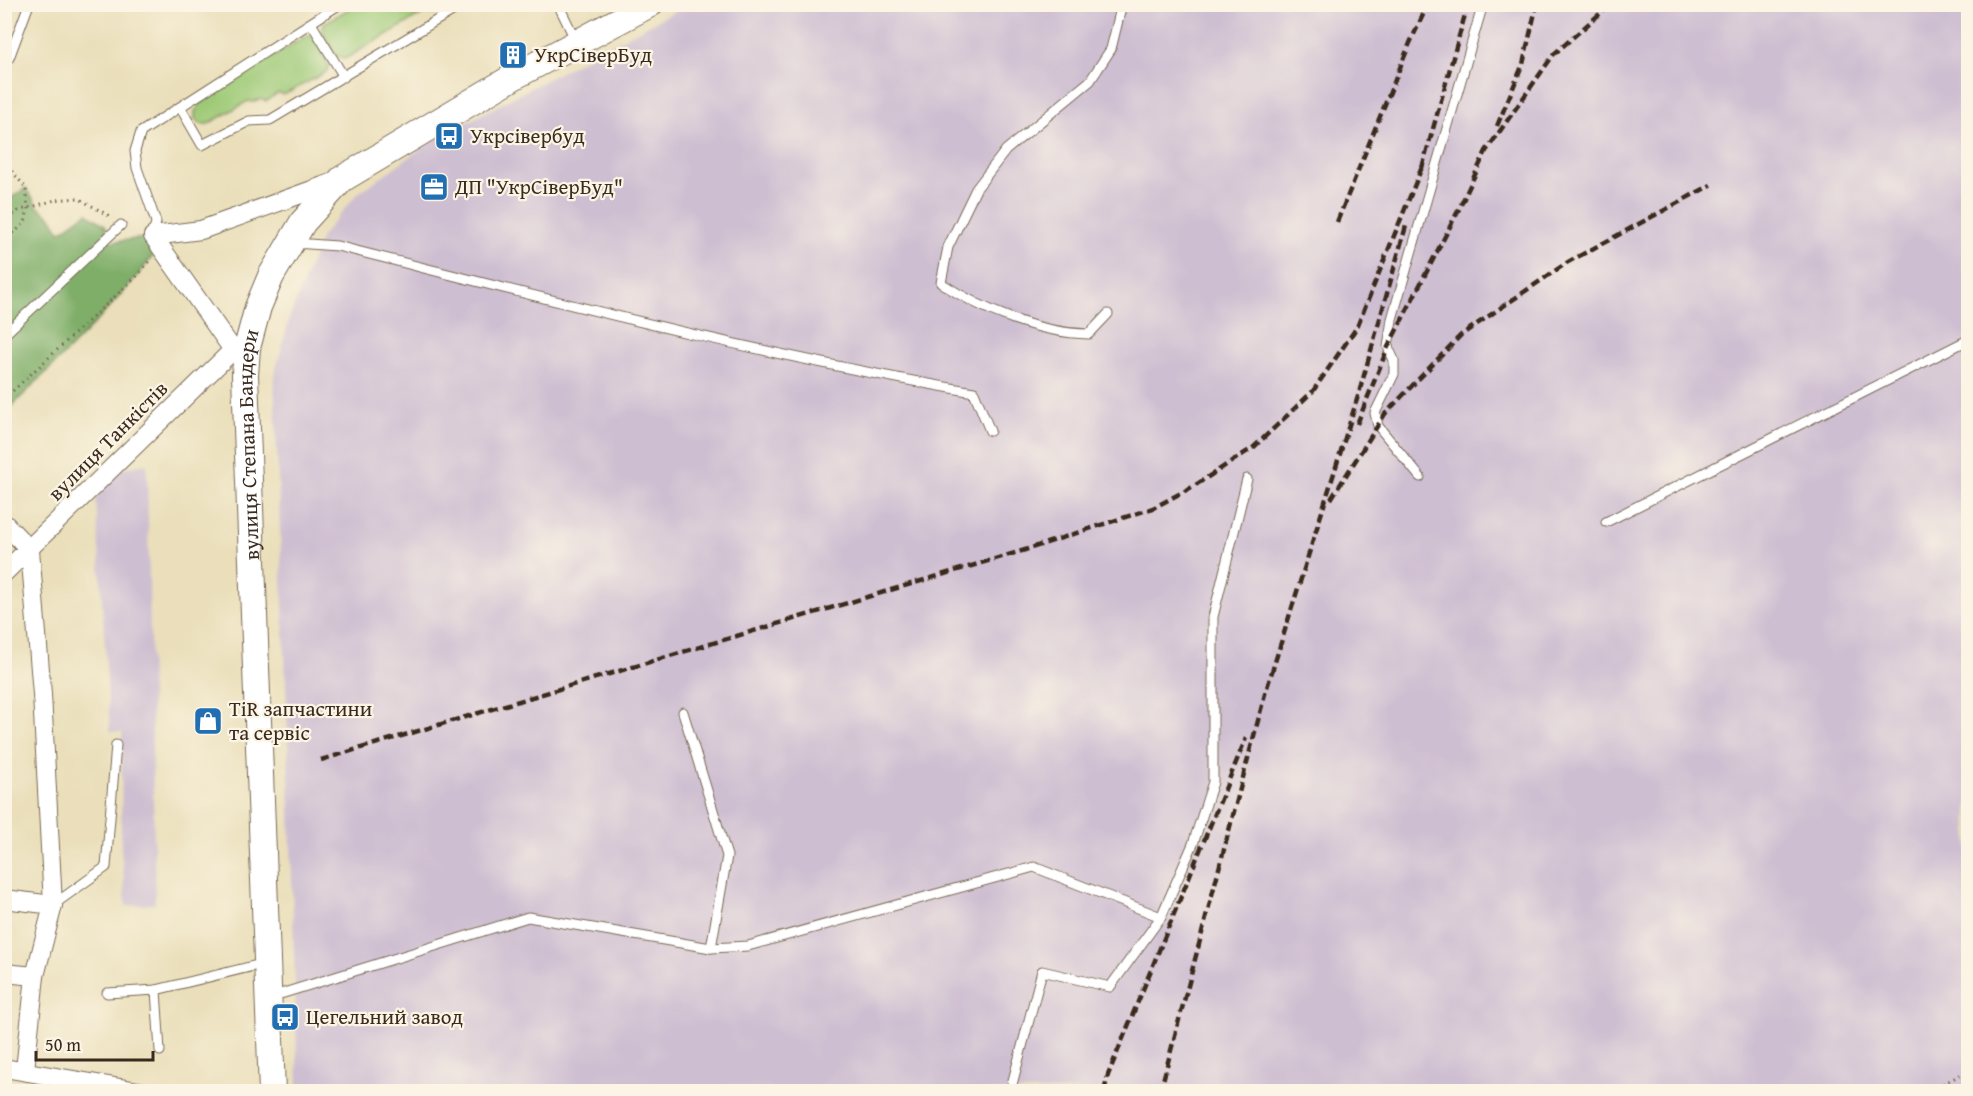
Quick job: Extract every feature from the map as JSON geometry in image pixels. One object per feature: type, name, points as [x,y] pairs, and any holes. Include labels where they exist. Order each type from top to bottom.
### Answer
[{"type":"street","name":"вулиця Степана Бандери","points":[[272,1092],[245,375],[240,349],[271,276],[290,243],[303,222],[342,179],[515,76],[577,43],[659,7]]},
{"type":"street","points":[[153,236],[201,230],[342,179]]},
{"type":"street","points":[[153,236],[240,349]]},
{"type":"street","name":"вулиця Танкістів","points":[[4,573],[240,349]]},
{"type":"street","points":[[4,522],[30,550],[42,694],[53,905],[35,976],[25,1070]]},
{"type":"street","points":[[4,899],[53,905]]},
{"type":"street","points":[[4,973],[35,976]]},
{"type":"street","points":[[4,1068],[144,1092]]},
{"type":"lane","points":[[4,62],[9,58],[29,4]]},
{"type":"lane","points":[[153,236],[156,222],[137,168],[135,152],[141,132],[340,4]]},
{"type":"lane","points":[[180,107],[202,145],[249,121],[270,120],[464,4]]},
{"type":"lane","points":[[558,4],[577,43]]},
{"type":"lane","points":[[1108,314],[1089,334],[1064,333],[1013,318],[963,298],[941,283],[948,247],[976,189],[1006,150],[1090,81],[1111,48],[1122,4]]},
{"type":"lane","points":[[1420,477],[1378,426],[1375,413],[1394,374],[1394,360],[1388,347],[1392,319],[1483,4]]},
{"type":"lane","points":[[311,23],[344,77]]},
{"type":"lane","points":[[4,334],[121,225]]},
{"type":"lane","points":[[290,243],[337,246],[675,331],[900,380],[974,392],[990,431]]},
{"type":"lane","points":[[1606,522],[1968,340]]},
{"type":"lane","points":[[1010,1092],[1042,971],[1110,987],[1161,917],[1193,844],[1213,782],[1214,617],[1247,479]]},
{"type":"lane","points":[[683,712],[727,856],[711,948]]},
{"type":"lane","points":[[53,905],[106,867],[116,745]]},
{"type":"lane","points":[[269,998],[528,917],[711,948],[748,946],[1034,867],[1161,917]]},
{"type":"lane","points":[[107,993],[156,990],[267,963]]},
{"type":"lane","points":[[156,990],[160,1051]]},
{"type":"path","points":[[659,7],[678,4]]},
{"type":"path","points":[[4,162],[26,188],[28,208],[25,223],[4,242]]},
{"type":"path","points":[[4,224],[18,211],[56,200],[78,198],[98,208],[121,225]]},
{"type":"path","points":[[4,399],[137,276],[153,256],[153,236]]},
{"type":"path","points":[[1927,1092],[1968,1071]]},
{"type":"shaded area","points":[[686,5],[1968,5],[1968,1091],[298,1091],[274,376],[290,316],[321,237],[357,194],[430,142]]},
{"type":"shaded area","points":[[147,464],[155,904],[126,906],[121,849],[122,732],[110,731],[96,499],[117,469]]},
{"type":"green space","points":[[356,5],[449,5],[434,14],[426,12],[345,59],[336,55],[322,31],[324,23]]},
{"type":"green space","points":[[307,35],[314,38],[329,66],[326,72],[284,95],[278,93],[266,101],[261,99],[248,101],[208,124],[201,124],[195,119],[195,112],[199,105]]},
{"type":"green space","points":[[26,188],[37,206],[51,217],[60,232],[87,213],[106,226],[107,237],[111,242],[144,238],[153,256],[100,318],[5,413],[5,202]]},
{"type":"railway","points":[[1337,222],[1428,4]]},
{"type":"railway","points":[[1422,168],[1468,4]]},
{"type":"railway","points":[[1497,126],[1523,64],[1537,4]]},
{"type":"railway","points":[[1357,424],[1388,347],[1486,151],[1554,54],[1611,4]]},
{"type":"railway","points":[[321,760],[1025,550],[1153,508],[1194,486],[1254,447],[1313,391],[1357,327],[1424,162]]},
{"type":"railway","points":[[1331,499],[1385,414],[1461,335],[1568,262],[1711,185]]},
{"type":"railway","points":[[1160,1092],[1265,694],[1359,393],[1406,226]]},
{"type":"railway","points":[[1104,1092],[1108,1075],[1246,738]]},
{"type":"place","name":"УкрСіверБуд","points":[[513,55]]},
{"type":"place","name":"Укрсівербуд","points":[[449,136]]},
{"type":"place","name":"ДП \"УкрСіверБуд\"","points":[[434,187]]},
{"type":"place","name":"TiR запчастини та сервіс","points":[[208,721]]},
{"type":"place","name":"Цегельний завод","points":[[285,1017]]}]
